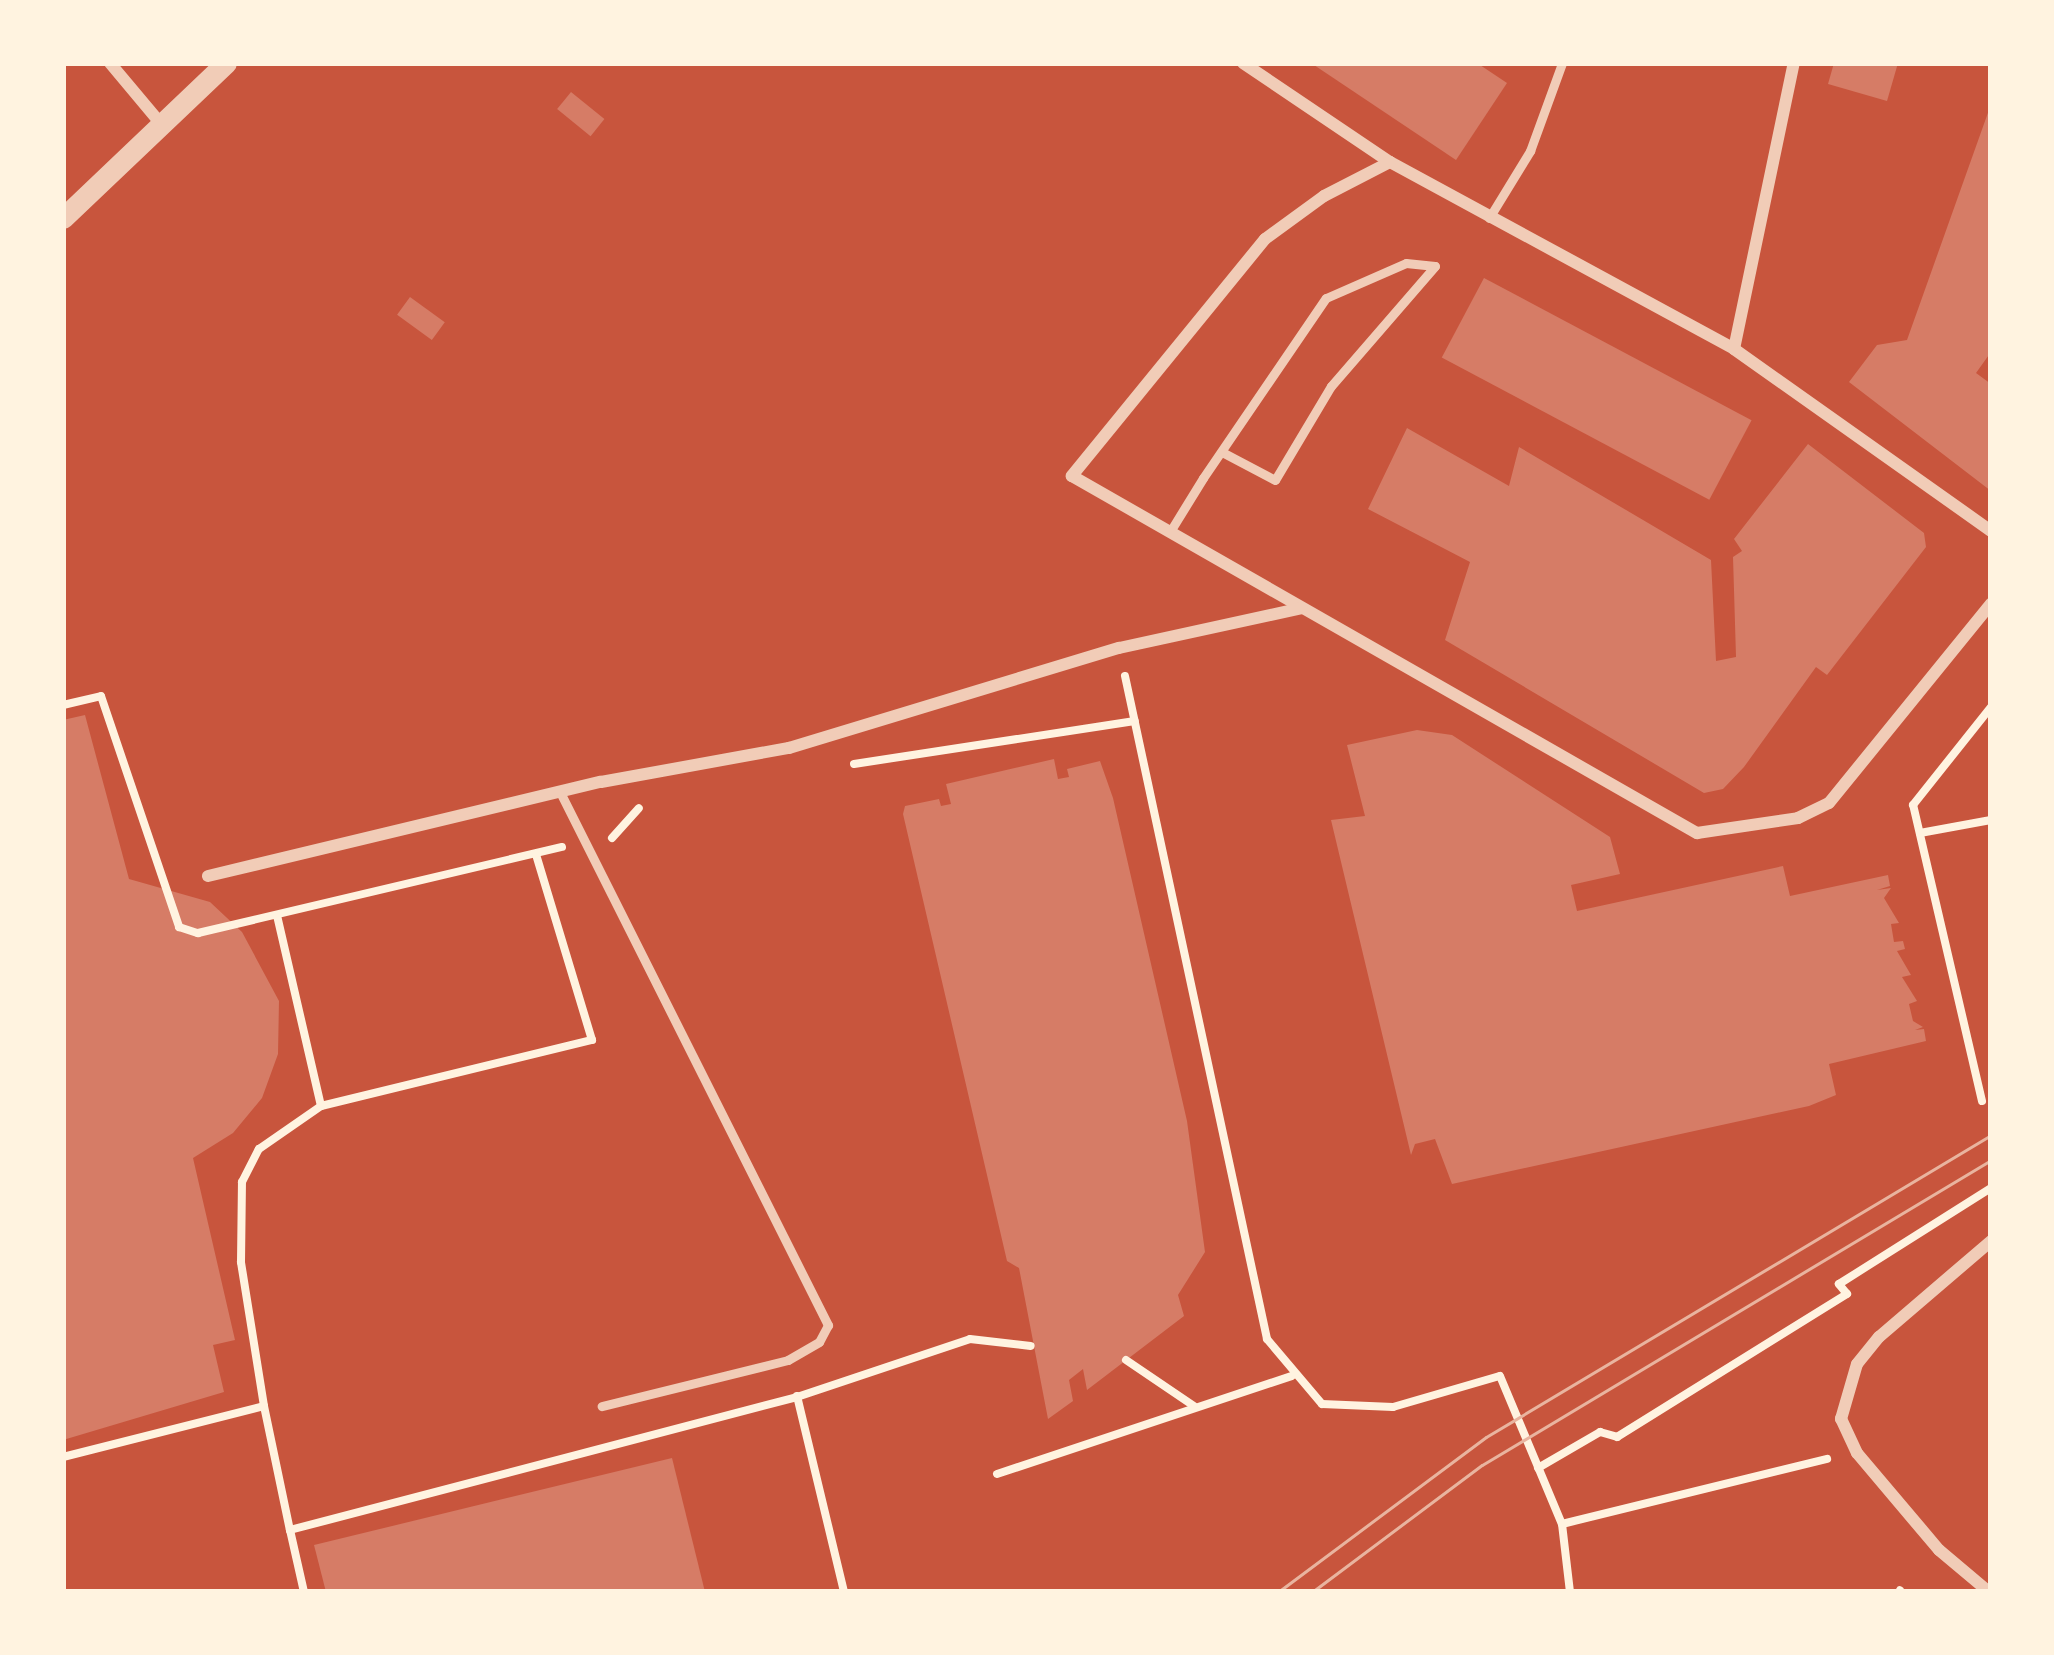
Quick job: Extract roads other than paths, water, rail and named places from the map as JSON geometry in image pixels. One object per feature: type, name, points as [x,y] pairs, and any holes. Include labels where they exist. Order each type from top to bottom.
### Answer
[{"type":"street","points":[[110,63],[163,126]]},
{"type":"street","points":[[63,218],[226,63]]},
{"type":"street","points":[[1243,63],[1390,162],[1734,349],[1991,531]]},
{"type":"street","points":[[1734,349],[1794,63]]},
{"type":"street","points":[[1390,162],[1324,196],[1265,239],[1072,476],[1697,833],[1798,818],[1841,791],[1991,604]]},
{"type":"street","points":[[208,876],[560,793],[839,735],[1119,648],[1302,608]]},
{"type":"street","points":[[1989,1592],[1940,1550],[1876,1476],[1841,1419],[1856,1364],[1991,1241]]},
{"type":"lane","points":[[1489,218],[1530,151],[1562,63]]},
{"type":"lane","points":[[1171,530],[1222,452],[1326,298],[1406,263],[1435,266],[1331,386],[1275,480],[1222,452]]},
{"type":"lane","points":[[560,793],[822,1302],[822,1337],[788,1360],[602,1406]]},
{"type":"tram line","points":[[1278,1592],[1486,1437],[1991,1135]]},
{"type":"tram line","points":[[1312,1592],[1482,1465],[1991,1160]]}]
